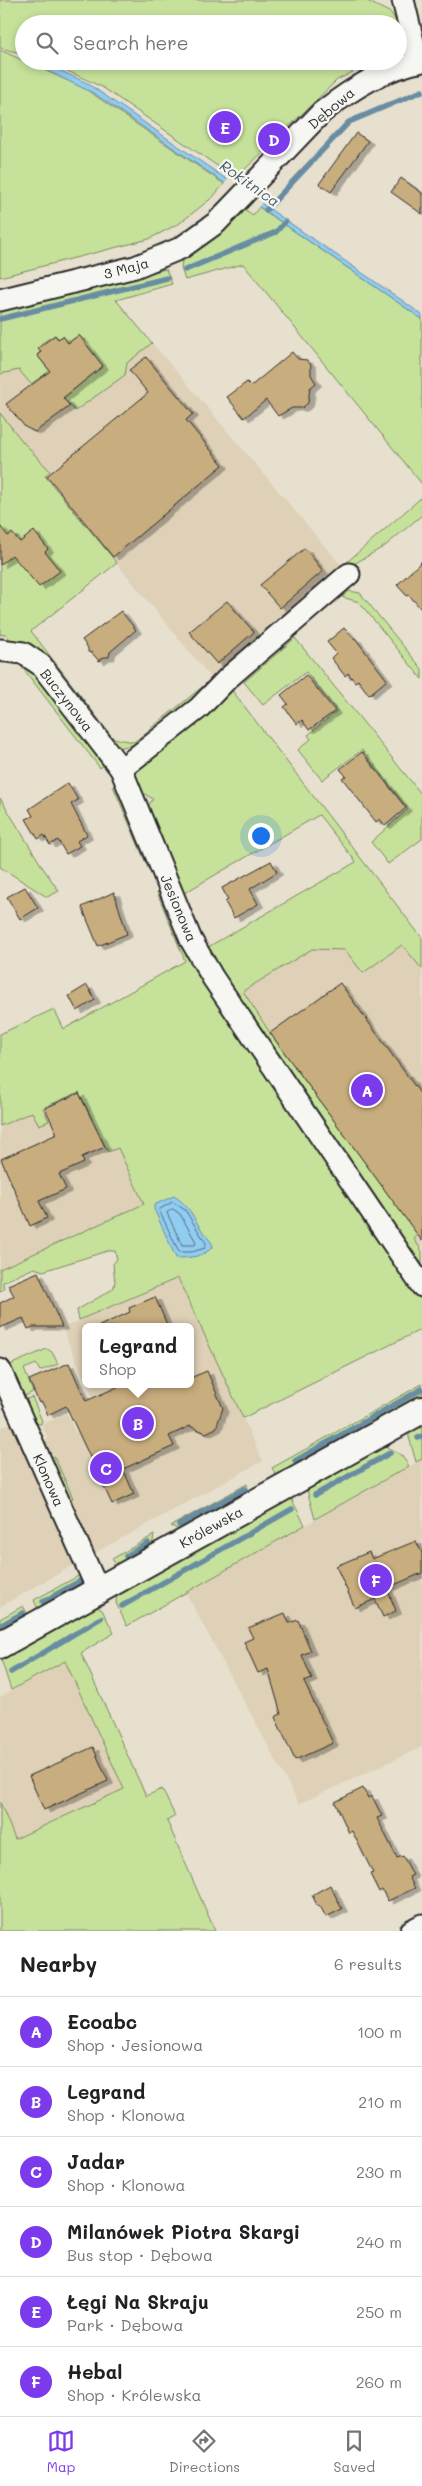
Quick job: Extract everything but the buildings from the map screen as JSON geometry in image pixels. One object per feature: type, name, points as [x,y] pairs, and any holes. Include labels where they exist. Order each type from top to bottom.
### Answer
[{"type":"main road","name":"Królewska","points":[[0,1645],[422,1410]]},
{"type":"street","points":[[404,0],[420,61]]},
{"type":"street","name":"Dębowa","points":[[407,66],[420,61]]},
{"type":"street","name":"Dębowa","points":[[235,202],[322,112],[372,78],[395,70]]},
{"type":"street","name":"3 Maja","points":[[0,300],[135,267],[167,256],[206,231],[235,202]]},
{"type":"street","points":[[121,770],[199,708],[228,678],[349,574]]},
{"type":"street","name":"Buczynowa","points":[[0,650],[23,653],[41,665],[121,770]]},
{"type":"street","name":"Jesionowa","points":[[121,770],[191,940],[213,978],[422,1286]]},
{"type":"street","name":"Klonowa","points":[[0,1370],[98,1590]]},
{"type":"street","points":[[411,1931],[422,1925]]},
{"type":"shaded area","points":[[116,300],[341,565],[212,679],[0,422],[0,329]]},
{"type":"shaded area","points":[[356,862],[422,946],[422,1269],[221,975]]},
{"type":"shaded area","points":[[87,1081],[144,1204],[0,1269],[0,1120]]},
{"type":"shaded area","points":[[178,1278],[263,1461],[93,1554],[43,1444],[48,1437],[41,1425],[67,1413],[75,1432],[102,1420],[89,1388],[194,1388],[194,1323],[82,1323],[82,1374],[62,1328]]},
{"type":"shaded area","points":[[12,1423],[75,1564],[0,1607],[0,1428]]},
{"type":"shaded area","points":[[422,1459],[422,1747],[299,1804],[186,1593]]},
{"type":"shaded area","points":[[65,1661],[124,1789],[14,1839],[0,1802],[0,1697]]},
{"type":"green space","points":[[0,0],[365,0],[392,15],[15,15],[15,52],[0,48]]},
{"type":"green space","points":[[0,50],[15,57],[15,70],[44,70],[84,88],[224,184],[213,197],[180,223],[149,239],[0,277]]},
{"type":"green space","points":[[65,70],[357,70],[337,80],[240,174],[232,176],[102,87]]},
{"type":"green space","points":[[259,207],[422,319],[422,484],[243,264],[185,280],[181,268],[182,261],[218,235],[244,209],[253,215]]},
{"type":"green space","points":[[166,269],[172,284],[116,300],[152,343],[127,363],[125,375],[75,411],[63,398],[103,366],[79,335],[68,343],[63,336],[59,339],[55,335],[42,343],[43,345],[38,348],[40,352],[37,355],[50,371],[31,384],[19,370],[0,374],[0,311]]},
{"type":"green space","points":[[0,413],[23,442],[50,471],[45,476],[117,563],[31,631],[113,738],[134,742],[212,679],[422,497],[422,515],[385,546],[347,568],[215,682],[138,744],[117,748],[12,643],[6,634],[0,635]]},
{"type":"green space","points":[[349,591],[360,593],[422,669],[422,679],[359,602],[342,597]]},
{"type":"green space","points":[[295,638],[422,795],[422,839],[388,864],[371,842],[408,809],[362,750],[322,780],[298,750],[311,739],[308,735],[337,711],[306,672],[263,705],[244,682]]},
{"type":"green space","points":[[0,655],[16,657],[31,667],[105,764],[100,768],[18,662],[0,663]]},
{"type":"green space","points":[[231,689],[422,938],[422,969],[402,945],[363,973],[345,950],[312,949],[243,991],[270,1033],[418,1235],[414,1239],[422,1251],[422,1269],[221,975],[206,948],[356,862],[319,815],[184,893],[198,928],[193,931],[145,810],[153,799],[145,794],[140,795],[133,771]]},
{"type":"green space","points":[[120,782],[154,868],[149,870],[113,786]]},
{"type":"green space","points":[[0,798],[59,891],[47,897],[0,867]]},
{"type":"green space","points":[[162,890],[352,1200],[422,1298],[422,1331],[420,1330],[243,1418],[178,1278],[79,1320],[77,1310],[113,1289],[115,1282],[113,1264],[117,1259],[115,1251],[107,1251],[43,1271],[34,1268],[3,1282],[4,1289],[0,1291],[0,1269],[144,1204],[118,1148],[108,1152],[79,1092],[43,1108],[49,1121],[39,1125],[32,1112],[0,1126],[0,1034],[54,1009],[64,1029],[185,961],[157,892]]},
{"type":"green space","points":[[47,1349],[52,1352],[58,1364],[40,1371],[36,1364],[24,1369],[33,1392],[23,1397],[11,1369],[12,1364]]},
{"type":"green space","points":[[422,1384],[422,1398],[277,1477],[272,1468]]},
{"type":"green space","points":[[32,1397],[42,1421],[41,1424],[34,1423],[24,1400]]},
{"type":"green space","points":[[422,1421],[422,1459],[416,1462],[409,1437],[409,1428]]},
{"type":"green space","points":[[381,1444],[401,1455],[409,1466],[315,1519],[307,1490],[310,1483]]},
{"type":"green space","points":[[54,1456],[73,1498],[68,1500],[49,1458]]},
{"type":"green space","points":[[247,1484],[248,1494],[182,1531],[171,1526]]},
{"type":"green space","points":[[286,1497],[292,1500],[305,1525],[127,1626],[116,1603],[117,1593]]},
{"type":"green space","points":[[154,1535],[152,1547],[123,1565],[115,1563],[112,1559]]},
{"type":"green space","points":[[82,1574],[81,1589],[45,1610],[37,1607],[34,1600]]},
{"type":"green space","points":[[93,1605],[102,1610],[114,1633],[81,1653],[146,1796],[162,1789],[175,1816],[167,1821],[215,1931],[0,1931],[0,1802],[15,1839],[124,1789],[65,1661],[11,1690],[0,1656]]},
{"type":"green space","points":[[23,1606],[27,1613],[25,1620],[0,1634],[0,1619]]},
{"type":"water","points":[[46,70],[59,70],[87,83],[403,301],[422,315],[422,319],[95,94]]},
{"type":"water","points":[[174,1196],[188,1209],[211,1242],[213,1246],[206,1253],[176,1258],[154,1209],[154,1205]]},
{"type":"pier","points":[[229,178],[263,201],[257,209],[223,186]]},
{"type":"waterway","name":"Rokitnica","points":[[266,210],[349,122],[422,91]]},
{"type":"waterway","points":[[185,270],[276,232],[285,222]]},
{"type":"waterway","points":[[0,319],[167,278]]},
{"type":"waterway","points":[[295,1461],[422,1389]]},
{"type":"waterway","points":[[418,1438],[422,1436]]},
{"type":"waterway","points":[[315,1495],[390,1453]]},
{"type":"waterway","points":[[179,1525],[245,1489]]},
{"type":"waterway","points":[[122,1606],[292,1509]]},
{"type":"waterway","points":[[126,1556],[148,1543]]},
{"type":"waterway","points":[[43,1602],[80,1581]]},
{"type":"waterway","points":[[0,1626],[23,1613]]},
{"type":"waterway","points":[[11,1672],[101,1618]]},
{"type":"place","name":"Łęgi Na Skraju","points":[[225,127]]},
{"type":"place","name":"Milanówek Piotra Skargi","points":[[274,139]]},
{"type":"place","name":"Ecoabc","points":[[367,1090]]},
{"type":"place","name":"Legrand","points":[[138,1423]]},
{"type":"place","name":"Jadar","points":[[106,1468]]},
{"type":"place","name":"Hebal","points":[[376,1580]]}]
